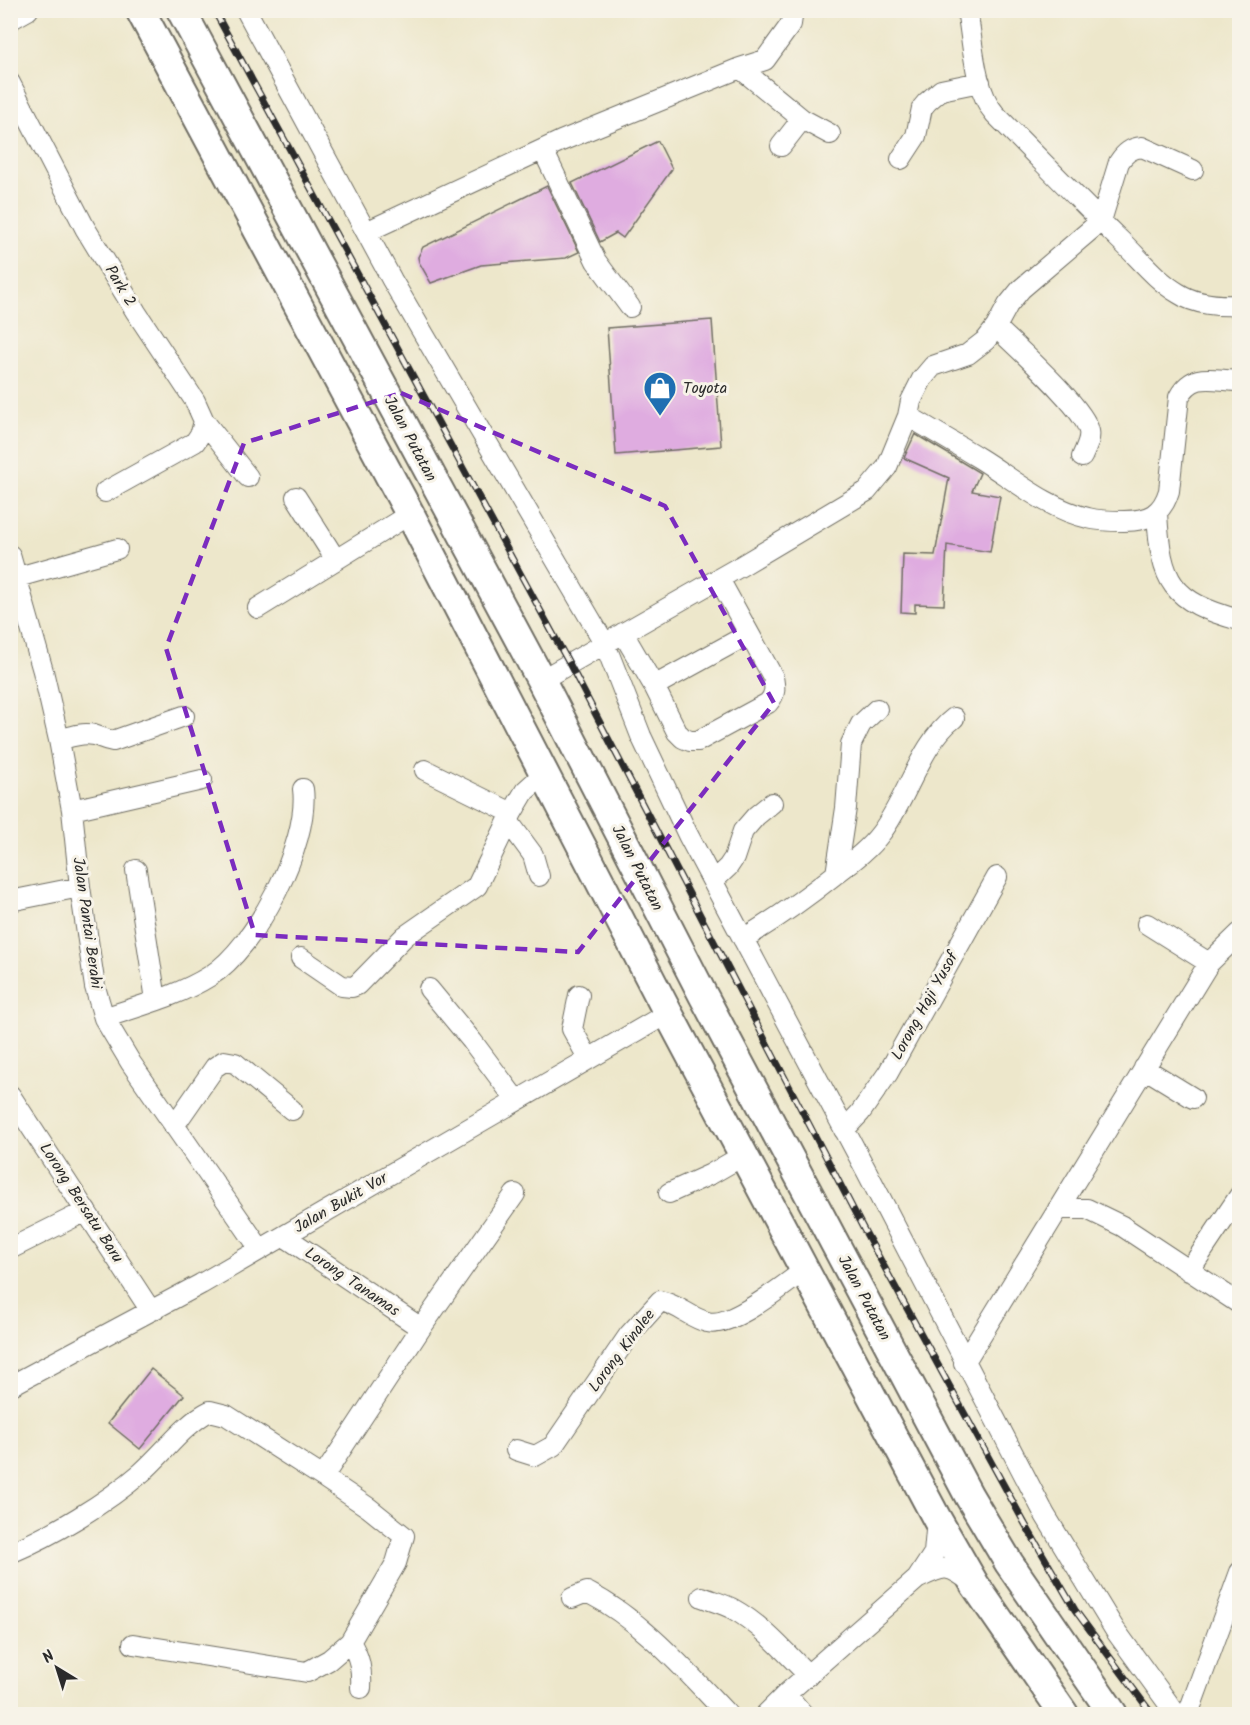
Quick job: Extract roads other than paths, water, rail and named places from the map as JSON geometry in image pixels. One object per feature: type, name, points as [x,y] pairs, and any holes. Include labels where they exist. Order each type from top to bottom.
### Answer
[{"type":"highway","points":[[140,10],[410,514],[672,1021],[937,1519],[975,1585],[1064,1714]]},
{"type":"highway","name":"Jalan Putatan","points":[[181,10],[541,680],[710,1009],[969,1496],[1009,1563],[1113,1714]]},
{"type":"highway","points":[[468,626],[501,607]]},
{"type":"highway","points":[[672,1021],[710,1009]]},
{"type":"highway","points":[[1032,1670],[1065,1646]]},
{"type":"street","points":[[10,20],[28,10]]},
{"type":"street","points":[[246,10],[392,280],[604,644],[641,736],[688,835],[1045,1515],[1115,1630],[1176,1714]]},
{"type":"street","points":[[366,232],[543,150],[740,68],[765,60],[790,24],[793,10]]},
{"type":"street","points":[[967,10],[980,82],[988,106],[995,114],[1101,221],[1178,294],[1191,300],[1211,304],[1239,305]]},
{"type":"street","points":[[740,68],[802,119],[830,134]]},
{"type":"street","points":[[901,159],[916,136],[922,108],[927,102],[941,90],[980,82]]},
{"type":"street","name":"Park 2","points":[[10,83],[85,228],[136,312],[195,401],[204,421],[248,477]]},
{"type":"street","points":[[781,146],[802,119]]},
{"type":"street","points":[[541,680],[719,579],[867,491],[887,467],[908,416],[915,390],[933,366],[968,354],[986,340],[1021,289],[1101,221],[1119,162],[1129,151],[1142,147],[1193,170]]},
{"type":"street","points":[[543,150],[596,261],[630,307]]},
{"type":"street","points":[[996,327],[1056,387],[1087,424],[1090,434],[1082,457]]},
{"type":"street","points":[[908,416],[980,458],[1044,500],[1076,515],[1101,520],[1134,520],[1157,513],[1165,504],[1169,491],[1179,397],[1184,388],[1192,381],[1202,378],[1239,381]]},
{"type":"street","points":[[105,492],[195,442],[201,433],[204,421]]},
{"type":"street","points":[[296,497],[336,560]]},
{"type":"street","points":[[1157,513],[1162,553],[1172,583],[1184,598],[1193,604],[1239,620]]},
{"type":"street","points":[[258,608],[410,514]]},
{"type":"street","points":[[18,577],[117,549]]},
{"type":"street","name":"Jalan Pantai Berahi","points":[[10,555],[18,577],[59,740],[72,810],[80,887],[95,987],[104,1018],[120,1047],[260,1249]]},
{"type":"street","points":[[623,633],[654,686],[670,720],[683,738],[698,741],[768,703],[774,696],[773,677],[719,579]]},
{"type":"street","points":[[654,686],[749,634]]},
{"type":"street","points":[[836,874],[846,808],[851,744],[861,724],[877,709]]},
{"type":"street","points":[[59,740],[81,734],[94,735],[113,741],[184,716]]},
{"type":"street","points":[[743,939],[800,902],[862,853],[881,833],[932,742],[954,718]]},
{"type":"street","points":[[641,736],[670,720]]},
{"type":"street","points":[[425,770],[510,817],[532,855],[538,876]]},
{"type":"street","points":[[301,958],[342,986],[357,985],[405,936],[477,886],[525,791],[545,772]]},
{"type":"street","points":[[72,810],[202,780]]},
{"type":"street","points":[[104,1018],[183,990],[212,975],[227,964],[248,938],[276,891],[297,840],[303,812],[303,789]]},
{"type":"street","points":[[712,882],[734,858],[743,831],[772,803]]},
{"type":"street","points":[[136,870],[156,1000]]},
{"type":"street","name":"Lorong Haji Yusof","points":[[844,1130],[860,1113],[888,1073],[997,877]]},
{"type":"street","points":[[10,902],[80,887]]},
{"type":"street","points":[[1147,924],[1209,963]]},
{"type":"street","points":[[964,1363],[1209,963],[1239,935]]},
{"type":"street","points":[[429,989],[516,1100]]},
{"type":"street","points":[[579,995],[572,1029],[588,1058]]},
{"type":"street","name":"Jalan Bukit Vor","points":[[10,1386],[151,1311],[284,1236],[588,1058],[672,1021]]},
{"type":"street","points":[[174,1126],[215,1067],[224,1061],[235,1063],[292,1110]]},
{"type":"street","points":[[1144,1068],[1193,1098]]},
{"type":"street","name":"Lorong Bersatu Baru","points":[[10,1095],[151,1311]]},
{"type":"street","points":[[669,1193],[711,1174],[744,1155]]},
{"type":"street","points":[[323,1477],[421,1328],[515,1194]]},
{"type":"street","points":[[1189,1271],[1239,1195]]},
{"type":"street","points":[[1058,1209],[1088,1209],[1122,1227],[1239,1304]]},
{"type":"street","points":[[10,1249],[86,1211]]},
{"type":"street","name":"Lorong Tanamas","points":[[284,1236],[421,1328]]},
{"type":"street","name":"Lorong Kinalee","points":[[516,1450],[535,1456],[553,1446],[629,1335],[660,1301],[671,1303],[706,1322],[718,1324],[754,1307],[805,1270]]},
{"type":"street","points":[[10,1553],[61,1527],[125,1486],[196,1420],[210,1411],[226,1415],[323,1477],[369,1508],[404,1536],[396,1563],[350,1642],[329,1660],[307,1672],[133,1644]]},
{"type":"street","points":[[917,1579],[934,1553],[937,1519]]},
{"type":"street","points":[[766,1714],[917,1579],[939,1568],[950,1568],[975,1585]]},
{"type":"street","points":[[1188,1714],[1239,1572]]},
{"type":"street","points":[[572,1598],[587,1592],[602,1599],[631,1620],[689,1674],[727,1714]]},
{"type":"street","points":[[702,1598],[731,1608],[744,1616],[768,1635],[808,1675]]},
{"type":"street","points":[[350,1642],[358,1654],[362,1671],[361,1688]]},
{"type":"street","points":[[786,1694],[803,1714]]},
{"type":"railway","points":[[214,10],[570,665],[863,1228],[1025,1524],[1075,1610],[1152,1714]]},
{"type":"place","name":"Toyota","points":[[660,417]]}]
